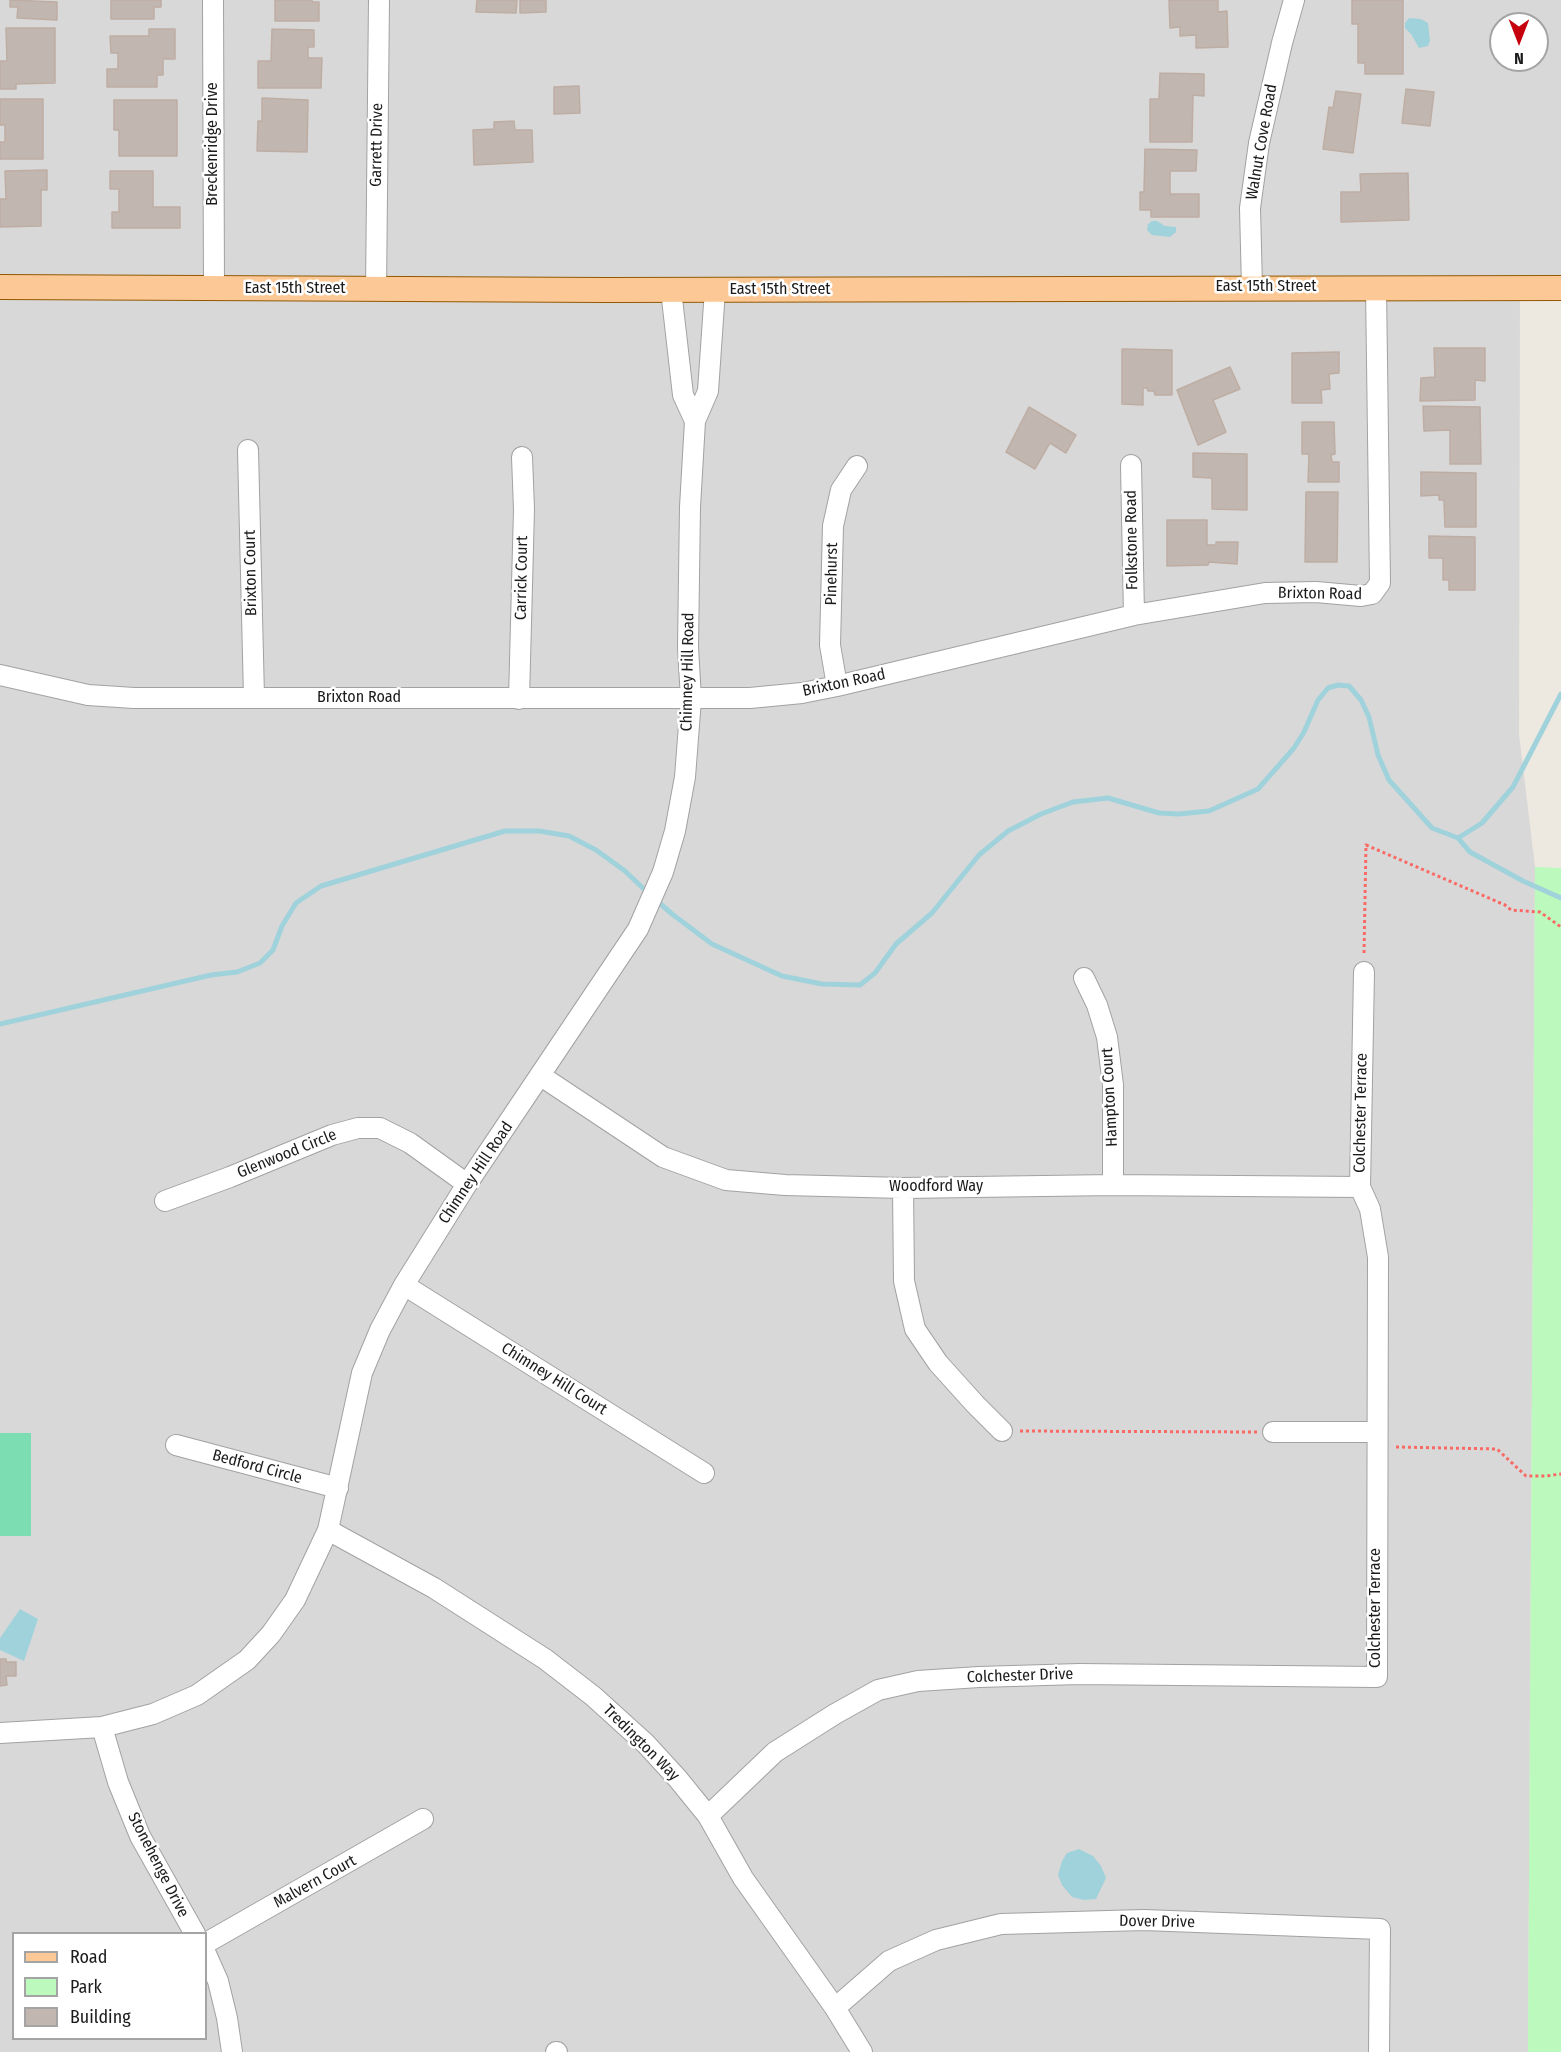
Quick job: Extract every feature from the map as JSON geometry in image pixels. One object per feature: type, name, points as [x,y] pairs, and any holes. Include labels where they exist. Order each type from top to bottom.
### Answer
[{"type":"main road","name":"East 15th Street","points":[[0,287],[376,290],[1561,288]]},
{"type":"street","name":"Breckenridge Drive","points":[[213,0],[214,289]]},
{"type":"street","name":"Garrett Drive","points":[[376,290],[379,0]]},
{"type":"street","name":"Walnut Cove Road","points":[[1251,287],[1250,208],[1259,143],[1294,0]]},
{"type":"street","name":"Brixton Road","points":[[0,675],[88,695],[134,698],[750,698],[802,693],[837,686],[1134,615],[1265,593],[1316,592],[1361,596],[1372,594],[1380,583],[1376,288]]},
{"type":"street","points":[[671,290],[683,395],[695,421]]},
{"type":"street","points":[[695,421],[708,391],[715,290]]},
{"type":"street","name":"Chimney Hill Road","points":[[0,1733],[102,1727],[153,1714],[197,1695],[247,1660],[271,1634],[295,1600],[328,1530],[362,1373],[380,1330],[404,1284],[467,1184],[638,929],[663,872],[675,831],[685,777],[691,699],[688,647],[690,507],[695,421]]},
{"type":"street","name":"Brixton Court","points":[[248,450],[254,697]]},
{"type":"street","name":"Carrick Court","points":[[519,699],[524,509],[522,457]]},
{"type":"street","name":"Folkstone Road","points":[[1131,465],[1134,615]]},
{"type":"street","name":"Pinehurst","points":[[837,686],[830,645],[833,526],[841,490],[857,466]]},
{"type":"street","name":"Colchester Terrace","points":[[1364,972],[1360,1187],[1370,1209],[1378,1257],[1377,1677]]},
{"type":"street","name":"Hampton Court","points":[[1084,978],[1097,1005],[1107,1038],[1113,1085],[1113,1185]]},
{"type":"street","name":"Woodford Way","points":[[541,1076],[663,1156],[726,1180],[785,1185],[903,1188],[1113,1185],[1360,1187]]},
{"type":"street","name":"Glenwood Circle","points":[[165,1201],[332,1135],[358,1128],[380,1128],[410,1143],[467,1184]]},
{"type":"street","points":[[903,1188],[904,1281],[915,1329],[938,1363],[1002,1431]]},
{"type":"street","name":"Chimney Hill Court","points":[[404,1284],[704,1473]]},
{"type":"street","points":[[1273,1432],[1376,1439]]},
{"type":"street","name":"Bedford Circle","points":[[176,1446],[338,1488]]},
{"type":"street","name":"Tredington Way","points":[[328,1530],[434,1588],[545,1659],[593,1696],[646,1744],[708,1816],[743,1878],[835,2008],[862,2052]]},
{"type":"street","name":"Colchester Drive","points":[[708,1816],[775,1752],[878,1690],[918,1681],[1079,1674],[1377,1677]]},
{"type":"street","name":"Stonehenge Drive","points":[[102,1727],[118,1782],[140,1836],[194,1932]]},
{"type":"street","name":"Malvern Court","points":[[207,1942],[423,1819]]},
{"type":"street","name":"Dover Drive","points":[[835,2008],[889,1961],[936,1940],[1001,1924],[1144,1920],[1380,1929],[1379,2052]]},
{"type":"street","points":[[207,1956],[218,1981],[232,2052]]},
{"type":"path","points":[[1364,972],[1366,845],[1505,905],[1511,910],[1540,912],[1561,927]]},
{"type":"path","points":[[1002,1431],[1273,1432]]},
{"type":"path","points":[[1376,1439],[1497,1449],[1526,1476],[1561,1474]]},
{"type":"shaded area","points":[[0,0],[1561,0],[1561,288],[1520,288],[1519,734],[1535,867],[1528,2052],[0,2052]]},
{"type":"green space","points":[[1535,867],[1561,868],[1561,2052],[1528,2052]]},
{"type":"green space","points":[[0,1433],[31,1433],[31,1536],[0,1536]]},
{"type":"water","points":[[1409,18],[1421,19],[1428,23],[1430,41],[1428,46],[1419,48],[1405,28],[1405,23]]},
{"type":"water","points":[[1157,221],[1165,226],[1176,227],[1176,232],[1170,237],[1152,235],[1147,230],[1148,224]]},
{"type":"water","points":[[20,1609],[38,1619],[24,1661],[0,1650],[0,1638]]},
{"type":"water","points":[[1079,1849],[1093,1856],[1101,1866],[1106,1878],[1096,1899],[1084,1900],[1072,1897],[1062,1885],[1058,1875],[1067,1853]]},
{"type":"building","points":[[10,0],[57,2],[57,20],[17,18],[18,7],[10,7]]},
{"type":"building","points":[[111,0],[161,0],[161,7],[154,7],[154,19],[111,19]]},
{"type":"building","points":[[275,0],[319,2],[319,21],[275,21]]},
{"type":"building","points":[[477,0],[517,0],[516,13],[476,12]]},
{"type":"building","points":[[520,0],[546,0],[546,12],[520,13]]},
{"type":"building","points":[[1169,0],[1218,0],[1218,12],[1227,11],[1228,47],[1196,48],[1196,35],[1180,36],[1180,27],[1170,28]]},
{"type":"building","points":[[1352,0],[1403,0],[1403,74],[1365,74],[1365,63],[1358,63],[1358,24],[1352,24]]},
{"type":"building","points":[[6,28],[55,28],[55,83],[16,84],[16,89],[0,89],[0,61],[7,61]]},
{"type":"building","points":[[149,29],[175,29],[175,59],[163,59],[163,75],[157,75],[157,87],[107,87],[107,69],[118,69],[118,53],[111,53],[110,36],[149,36]]},
{"type":"building","points":[[272,29],[314,30],[314,47],[308,47],[308,58],[322,58],[321,88],[258,88],[258,61],[271,61]]},
{"type":"building","points":[[1160,73],[1204,74],[1204,96],[1193,95],[1192,142],[1150,142],[1150,99],[1159,99]]},
{"type":"building","points":[[579,86],[580,113],[554,114],[554,87]]},
{"type":"building","points":[[1406,89],[1434,92],[1430,126],[1402,123]]},
{"type":"building","points":[[1336,91],[1361,94],[1353,153],[1323,149],[1329,107],[1333,108]]},
{"type":"building","points":[[262,98],[308,100],[307,152],[257,151],[258,121],[262,121]]},
{"type":"building","points":[[0,99],[43,99],[43,159],[0,159],[0,142],[5,142],[5,125],[0,125]]},
{"type":"building","points":[[114,100],[177,100],[177,156],[119,156],[119,130],[114,130]]},
{"type":"building","points":[[514,121],[515,130],[532,130],[533,162],[474,165],[473,130],[494,129],[494,122]]},
{"type":"building","points":[[1145,149],[1197,150],[1196,171],[1170,171],[1170,194],[1199,194],[1199,217],[1151,217],[1151,210],[1140,210],[1140,192],[1144,192]]},
{"type":"building","points":[[47,170],[47,190],[41,190],[41,226],[0,227],[0,199],[6,199],[5,171]]},
{"type":"building","points":[[110,171],[153,171],[153,207],[180,207],[180,228],[112,228],[112,212],[119,212],[119,189],[110,189]]},
{"type":"building","points":[[1408,173],[1409,220],[1341,222],[1341,192],[1361,192],[1360,174]]},
{"type":"building","points":[[1434,348],[1485,348],[1485,381],[1475,380],[1475,400],[1420,401],[1421,378],[1435,377]]},
{"type":"building","points":[[1122,349],[1172,350],[1172,395],[1155,395],[1154,391],[1143,388],[1143,405],[1122,404]]},
{"type":"building","points":[[1339,352],[1339,373],[1329,374],[1330,389],[1321,390],[1322,403],[1292,403],[1292,353]]},
{"type":"building","points":[[1230,367],[1240,389],[1213,400],[1226,432],[1198,445],[1177,390]]},
{"type":"building","points":[[1423,406],[1480,407],[1481,464],[1450,464],[1450,430],[1424,431]]},
{"type":"building","points":[[1029,407],[1076,435],[1066,453],[1050,443],[1035,469],[1006,452]]},
{"type":"building","points":[[1302,422],[1334,422],[1335,454],[1331,455],[1332,462],[1339,462],[1339,482],[1308,482],[1309,454],[1302,454]]},
{"type":"building","points":[[1193,453],[1247,454],[1247,510],[1212,509],[1212,478],[1193,477]]},
{"type":"building","points":[[1421,472],[1476,473],[1476,527],[1445,527],[1444,500],[1439,500],[1439,495],[1421,496]]},
{"type":"building","points":[[1306,492],[1338,492],[1337,562],[1305,562]]},
{"type":"building","points":[[1167,520],[1207,520],[1207,545],[1216,545],[1216,542],[1238,542],[1237,564],[1209,562],[1208,565],[1167,566]]},
{"type":"building","points":[[1429,536],[1475,537],[1475,590],[1449,590],[1449,580],[1443,580],[1443,558],[1429,558]]},
{"type":"building","points":[[0,1659],[6,1659],[6,1662],[16,1662],[16,1676],[6,1676],[7,1685],[0,1686]]},
{"type":"waterway","points":[[656,900],[712,944],[782,976],[822,984],[860,985],[875,973],[896,944],[932,913],[979,855],[1008,831],[1041,814],[1073,802],[1108,798],[1159,813],[1209,811],[1258,789],[1294,748],[1318,700],[1328,688],[1338,685],[1349,686],[1361,700],[1369,717],[1378,755],[1389,780],[1432,828],[1458,838],[1470,852],[1523,881],[1561,898]]},
{"type":"waterway","points":[[1458,838],[1482,823],[1513,787],[1561,694]]},
{"type":"waterway","points":[[0,1024],[211,975],[237,972],[260,963],[273,950],[282,926],[296,903],[321,886],[505,831],[539,831],[569,836],[596,850],[625,871],[649,894]]}]
